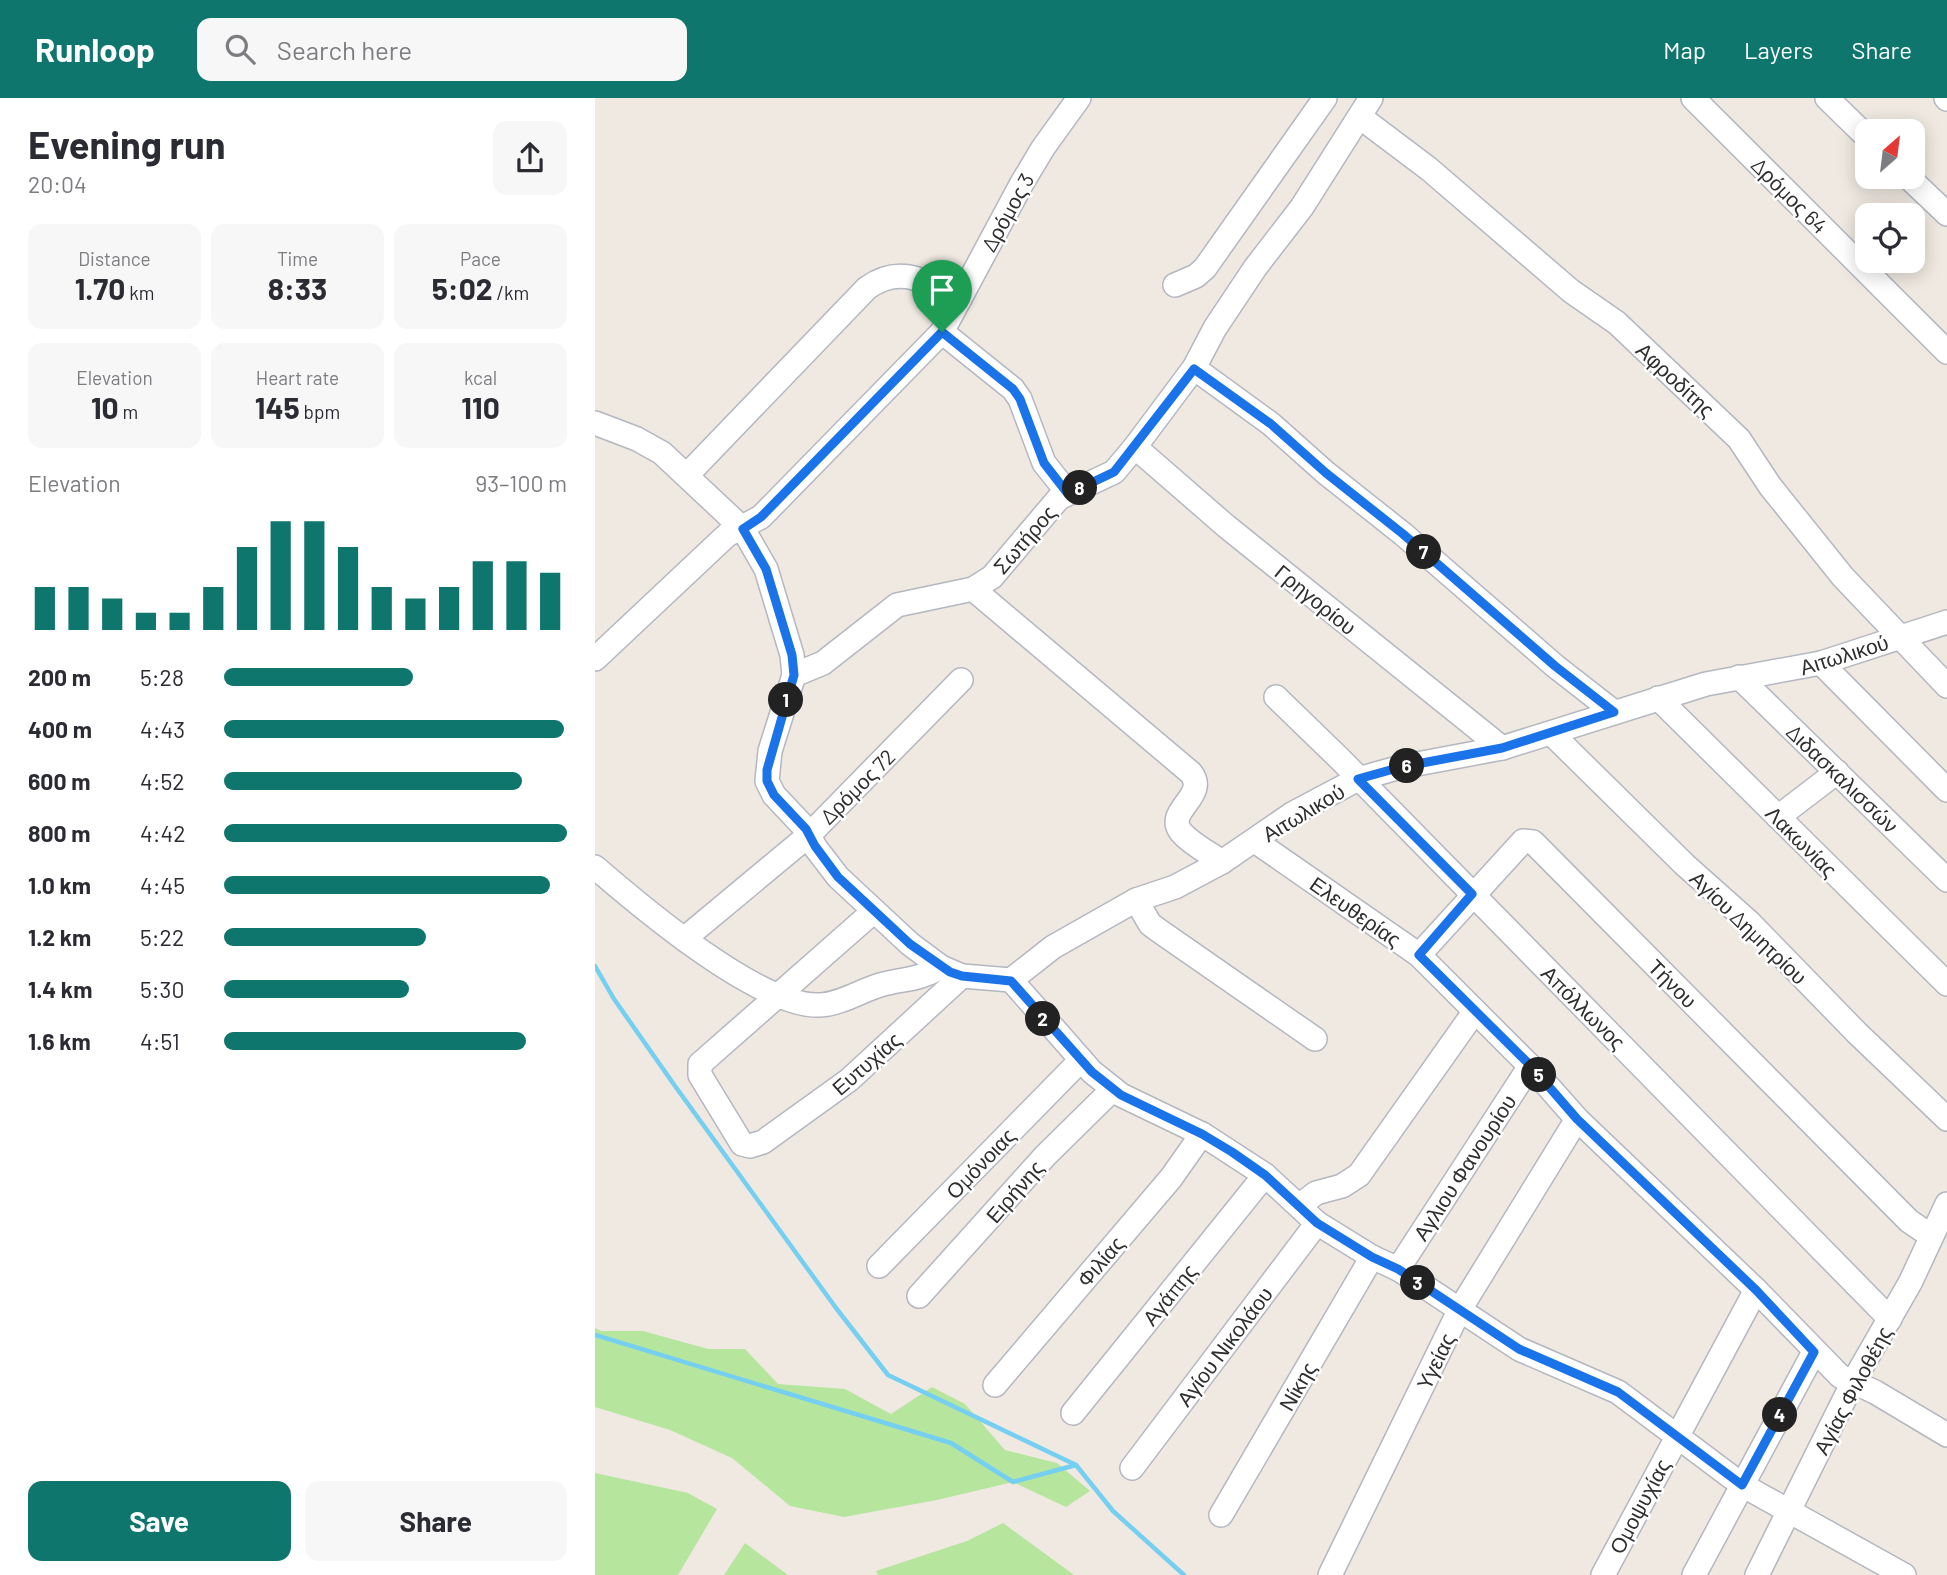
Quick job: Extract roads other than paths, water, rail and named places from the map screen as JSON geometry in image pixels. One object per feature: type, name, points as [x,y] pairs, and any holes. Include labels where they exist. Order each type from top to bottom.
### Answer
[{"type":"street","name":"Δρόμος 3","points":[[595,659],[738,531],[761,517],[942,332],[1022,183],[1079,98]]},
{"type":"street","points":[[1175,285],[1196,276],[1205,268],[1325,98]]},
{"type":"street","name":"Δρόμος 64","points":[[1693,98],[1947,352]]},
{"type":"street","points":[[1827,98],[1855,125]]},
{"type":"street","name":"Σωτήρος","points":[[794,675],[823,663],[897,605],[973,589],[992,577],[1059,498],[1114,472],[1194,369],[1215,328],[1248,278],[1302,207],[1366,108]]},
{"type":"street","name":"Αφροδίτης","points":[[1366,108],[1429,169],[1571,291],[1616,323],[1739,439],[1770,486],[1826,557],[1947,686]]},
{"type":"street","points":[[1921,189],[1947,214]]},
{"type":"street","points":[[688,474],[867,288],[879,280],[892,275],[906,275],[960,299]]},
{"type":"street","points":[[942,332],[1013,389],[1020,399],[1044,463],[1068,494]]},
{"type":"street","points":[[1194,369],[1271,424],[1555,666],[1614,712]]},
{"type":"street","points":[[595,424],[637,439],[662,453],[688,474],[738,531],[766,569],[792,655],[794,675],[771,751],[767,781],[774,795],[809,835],[838,877],[874,911],[952,971]]},
{"type":"street","name":"Γρηγορίου","points":[[1135,447],[1237,534],[1502,748]]},
{"type":"street","points":[[973,589],[1191,773],[1196,781],[1195,791],[1178,817],[1178,827],[1184,835],[1222,862]]},
{"type":"street","name":"Αιτωλικού","points":[[1011,981],[1053,947],[1136,900],[1175,887],[1222,862],[1292,814],[1358,779],[1401,767],[1502,748],[1658,698],[1739,677],[1821,663],[1947,622]]},
{"type":"street","points":[[1821,663],[1947,790]]},
{"type":"street","name":"Διδασκαλισσών","points":[[1739,677],[1947,880]]},
{"type":"street","name":"Δρόμος 72","points":[[684,939],[809,835],[961,680]]},
{"type":"street","name":"Απόλλωνος","points":[[1276,697],[1890,1319]]},
{"type":"street","name":"Λακωνίας","points":[[1658,698],[1947,984]]},
{"type":"street","name":"Αγίου Δημητρίου","points":[[1552,734],[1685,865],[1749,922],[1857,1033],[1947,1119]]},
{"type":"street","points":[[1778,817],[1837,772]]},
{"type":"street","name":"Ελευθερίας","points":[[1255,841],[1419,955],[1531,1066],[1577,1119],[1756,1290],[1840,1376],[1875,1392],[1947,1435]]},
{"type":"street","name":"Τήνου","points":[[1419,955],[1472,894],[1524,841],[1533,842],[1909,1221],[1931,1236]]},
{"type":"street","points":[[595,867],[661,924],[684,939],[778,996],[807,1004],[828,1004],[881,985],[952,971],[1011,981],[1081,1060],[1113,1089],[1202,1134],[1265,1175],[1317,1223],[1372,1257],[1398,1269],[1519,1349],[1618,1392],[1742,1485],[1903,1575]]},
{"type":"street","points":[[1136,900],[1150,924],[1315,1039]]},
{"type":"street","points":[[778,996],[874,911]]},
{"type":"street","name":"Ευτυχίας","points":[[778,996],[702,1061],[699,1068],[700,1075],[739,1141],[750,1146],[763,1142],[849,1080],[952,971]]},
{"type":"street","points":[[1299,1206],[1316,1193],[1342,1186],[1359,1175],[1475,1011]]},
{"type":"street","name":"Ομόνοιας","points":[[879,1266],[1081,1060]]},
{"type":"street","name":"Αγλιου Φανουρίου","points":[[1398,1269],[1531,1066]]},
{"type":"street","name":"Ειρήνης","points":[[919,1296],[1045,1156],[1113,1089]]},
{"type":"street","name":"Υγείας","points":[[1330,1575],[1459,1311],[1577,1119]]},
{"type":"street","name":"Φιλίας","points":[[995,1385],[1171,1178],[1202,1134]]},
{"type":"street","name":"Αγάπης","points":[[1073,1413],[1265,1175]]},
{"type":"street","name":"Αγίας Φιλοθέης","points":[[1757,1575],[1853,1382],[1890,1319],[1947,1204]]},
{"type":"street","name":"Αγίου Νικολάου","points":[[1132,1468],[1317,1223]]},
{"type":"street","name":"Νίκης","points":[[1221,1515],[1372,1257]]},
{"type":"street","name":"Ομοψυχίας","points":[[1603,1575],[1756,1290]]},
{"type":"street","points":[[1694,1575],[1814,1352]]},
{"type":"waterway","points":[[595,966],[614,999],[675,1086],[836,1308],[888,1375],[1076,1465],[1113,1511],[1184,1575]]},
{"type":"waterway","points":[[595,1335],[951,1443],[1013,1482],[1076,1465]]}]
